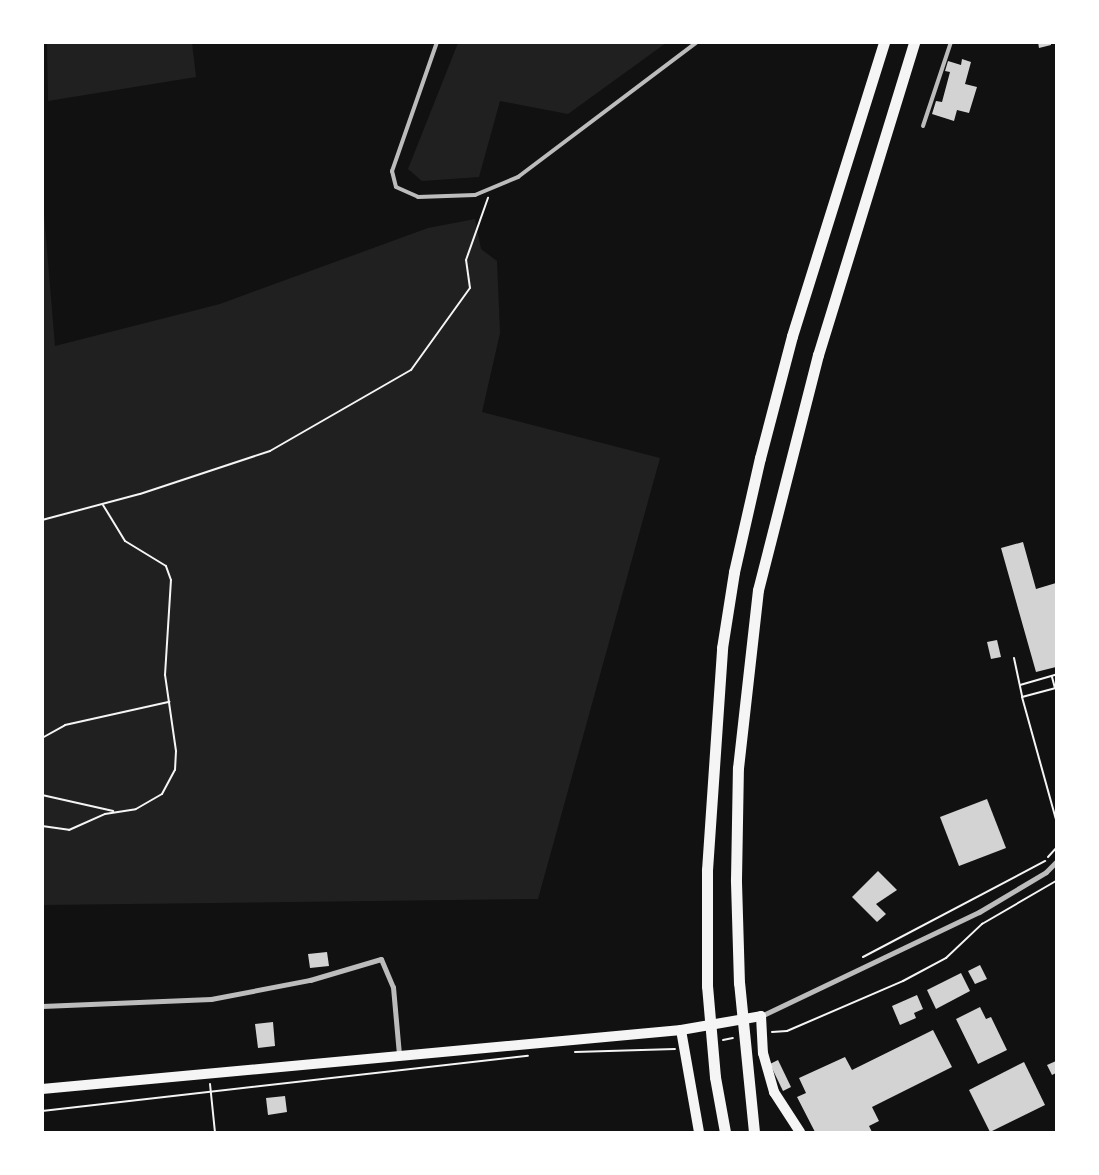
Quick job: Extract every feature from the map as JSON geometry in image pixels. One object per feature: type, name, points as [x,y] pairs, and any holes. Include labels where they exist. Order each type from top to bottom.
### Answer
[{"type":"highway","points":[[725,1132],[715,1077],[707,986],[707,870],[712,761],[722,648],[734,572],[792,336],[884,42]]},
{"type":"highway","points":[[754,1132],[739,983],[736,880],[738,768],[758,590],[818,355],[914,42]]},
{"type":"main road","points":[[42,1089],[209,1071],[681,1030],[761,1016],[763,1053],[774,1092],[800,1132]]},
{"type":"main road","points":[[681,1030],[699,1132]]},
{"type":"street","points":[[761,1016],[979,912],[1046,872],[1056,862]]},
{"type":"street","points":[[42,1006],[211,999],[310,980],[381,959],[393,987],[399,1054]]},
{"type":"lane","points":[[437,42],[394,163],[392,180],[401,192],[418,198],[462,196],[490,191],[518,177],[697,42]]},
{"type":"lane","points":[[923,126],[951,42]]},
{"type":"path","points":[[42,520],[104,505],[270,451],[411,370],[470,288],[466,260],[490,191]]},
{"type":"path","points":[[42,826],[69,830],[115,811],[136,809],[155,799],[172,778],[176,750],[165,675],[172,605],[169,573],[166,566],[125,541],[104,505]]},
{"type":"path","points":[[1014,658],[1022,697],[1056,820]]},
{"type":"path","points":[[1020,685],[1056,675]]},
{"type":"path","points":[[1022,697],[1056,688],[1052,677]]},
{"type":"path","points":[[42,738],[65,725],[169,702]]},
{"type":"path","points":[[42,795],[115,811]]},
{"type":"path","points":[[762,1033],[787,1030],[903,981],[946,958],[982,924],[1056,881]]},
{"type":"path","points":[[716,1041],[734,1038]]},
{"type":"path","points":[[572,1052],[667,1049]]},
{"type":"path","points":[[42,1111],[211,1090],[535,1055]]},
{"type":"path","points":[[209,1071],[215,1132]]},
{"type":"shaded area","points":[[458,42],[666,43],[568,114],[500,101],[479,177],[422,181],[408,169]]},
{"type":"shaded area","points":[[47,43],[192,43],[196,77],[48,101]]},
{"type":"shaded area","points":[[42,190],[55,346],[220,304],[428,228],[475,219],[481,249],[497,261],[500,333],[482,412],[660,458],[538,899],[43,905]]},
{"type":"building","points":[[1038,42],[1051,42],[1051,45],[1039,48]]},
{"type":"building","points":[[962,59],[971,62],[965,84],[977,87],[969,113],[957,110],[954,121],[932,114],[936,101],[942,102],[950,72],[945,71],[948,61],[961,65]]},
{"type":"building","points":[[1023,542],[1036,589],[1056,583],[1056,667],[1036,672],[1001,548]]},
{"type":"building","points":[[997,640],[1001,657],[991,659],[987,642]]},
{"type":"building","points":[[987,799],[1006,848],[959,866],[940,817]]},
{"type":"building","points":[[878,871],[897,890],[876,904],[886,914],[877,922],[852,897]]},
{"type":"building","points":[[327,952],[329,966],[310,968],[308,954]]},
{"type":"building","points":[[980,965],[987,979],[975,984],[968,971]]},
{"type":"building","points":[[961,973],[970,991],[936,1009],[927,990]]},
{"type":"building","points":[[917,995],[923,1009],[914,1013],[916,1018],[900,1025],[892,1006]]},
{"type":"building","points":[[980,1007],[986,1019],[991,1017],[1007,1050],[978,1064],[956,1019]]},
{"type":"building","points":[[273,1022],[275,1046],[258,1048],[255,1024]]},
{"type":"building","points":[[933,1030],[952,1067],[872,1107],[879,1121],[869,1126],[872,1132],[815,1132],[797,1097],[806,1093],[799,1078],[845,1057],[852,1070]]},
{"type":"building","points":[[778,1060],[791,1087],[783,1091],[770,1064]]},
{"type":"building","points":[[1056,1061],[1056,1073],[1052,1075],[1047,1065]]},
{"type":"building","points":[[1024,1062],[1045,1105],[990,1132],[969,1090]]},
{"type":"building","points":[[285,1096],[287,1112],[268,1115],[266,1098]]}]
